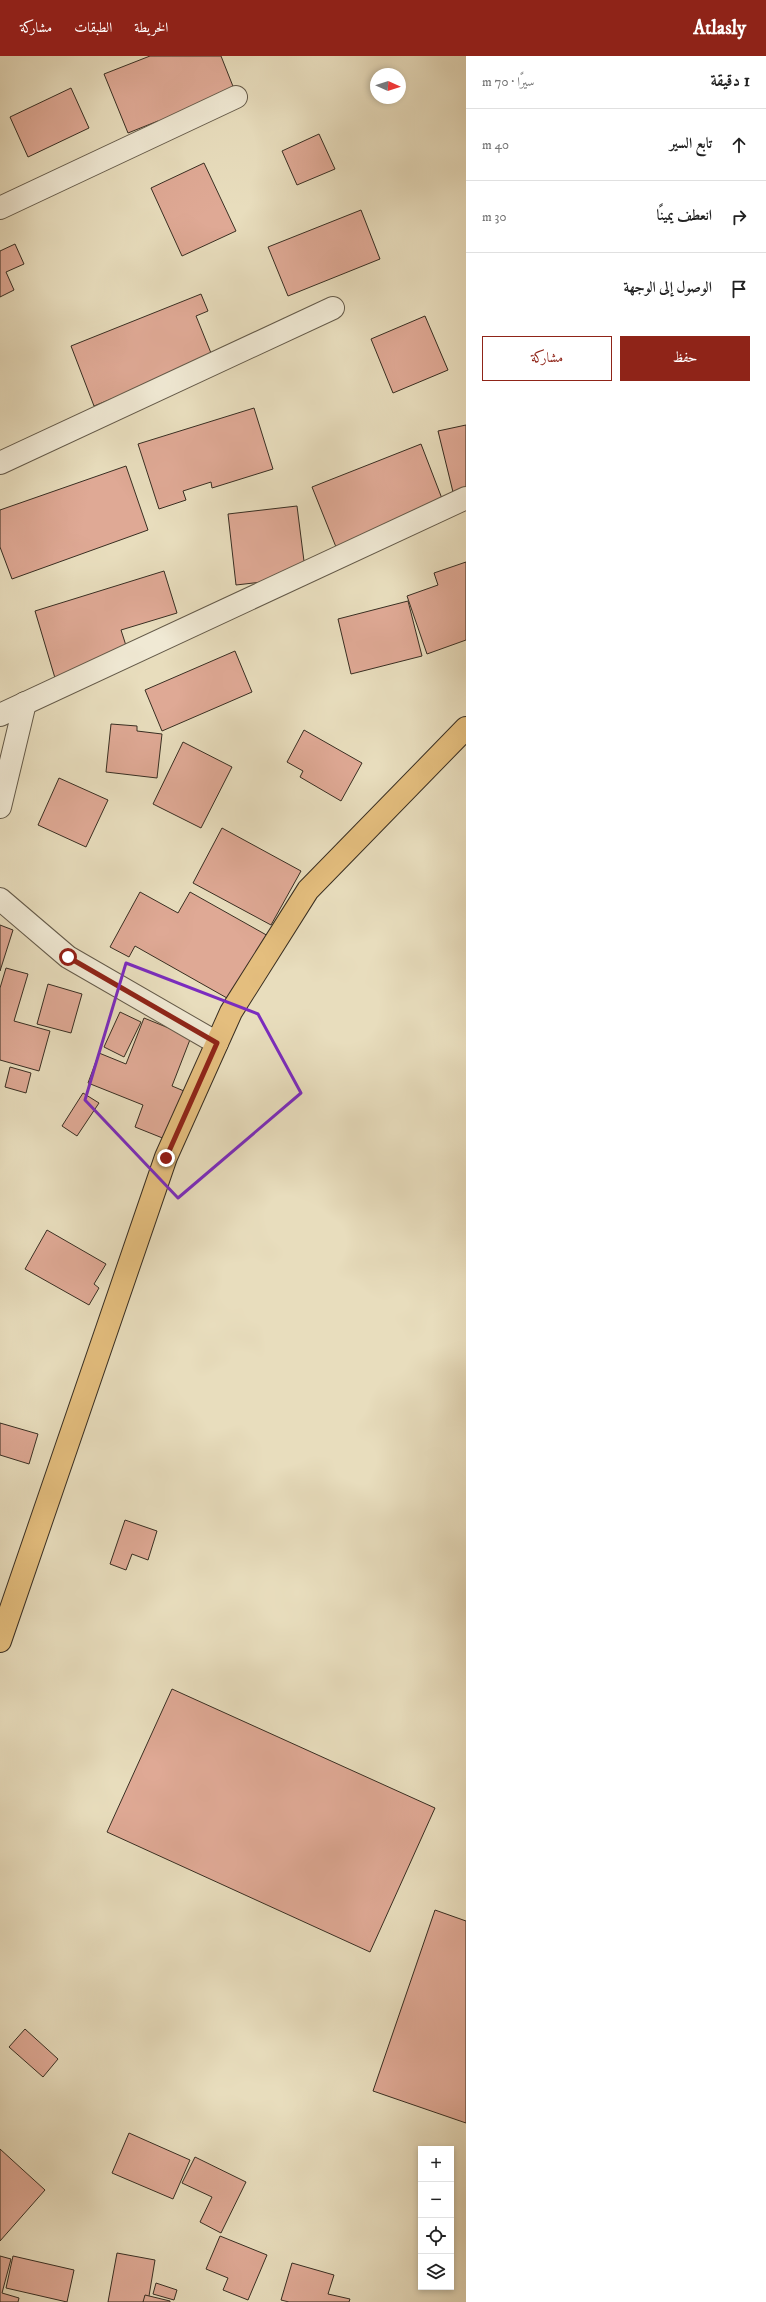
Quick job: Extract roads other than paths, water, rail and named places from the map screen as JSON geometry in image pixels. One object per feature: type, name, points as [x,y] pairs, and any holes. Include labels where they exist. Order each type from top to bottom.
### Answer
[{"type":"main road","points":[[0,1641],[166,1158],[231,1012],[308,890],[466,728]]},
{"type":"street","points":[[0,208],[236,97]]},
{"type":"street","points":[[0,463],[333,308]]},
{"type":"street","points":[[0,715],[466,498]]},
{"type":"street","points":[[0,807],[25,703]]},
{"type":"street","points":[[0,899],[68,957],[217,1043]]}]
